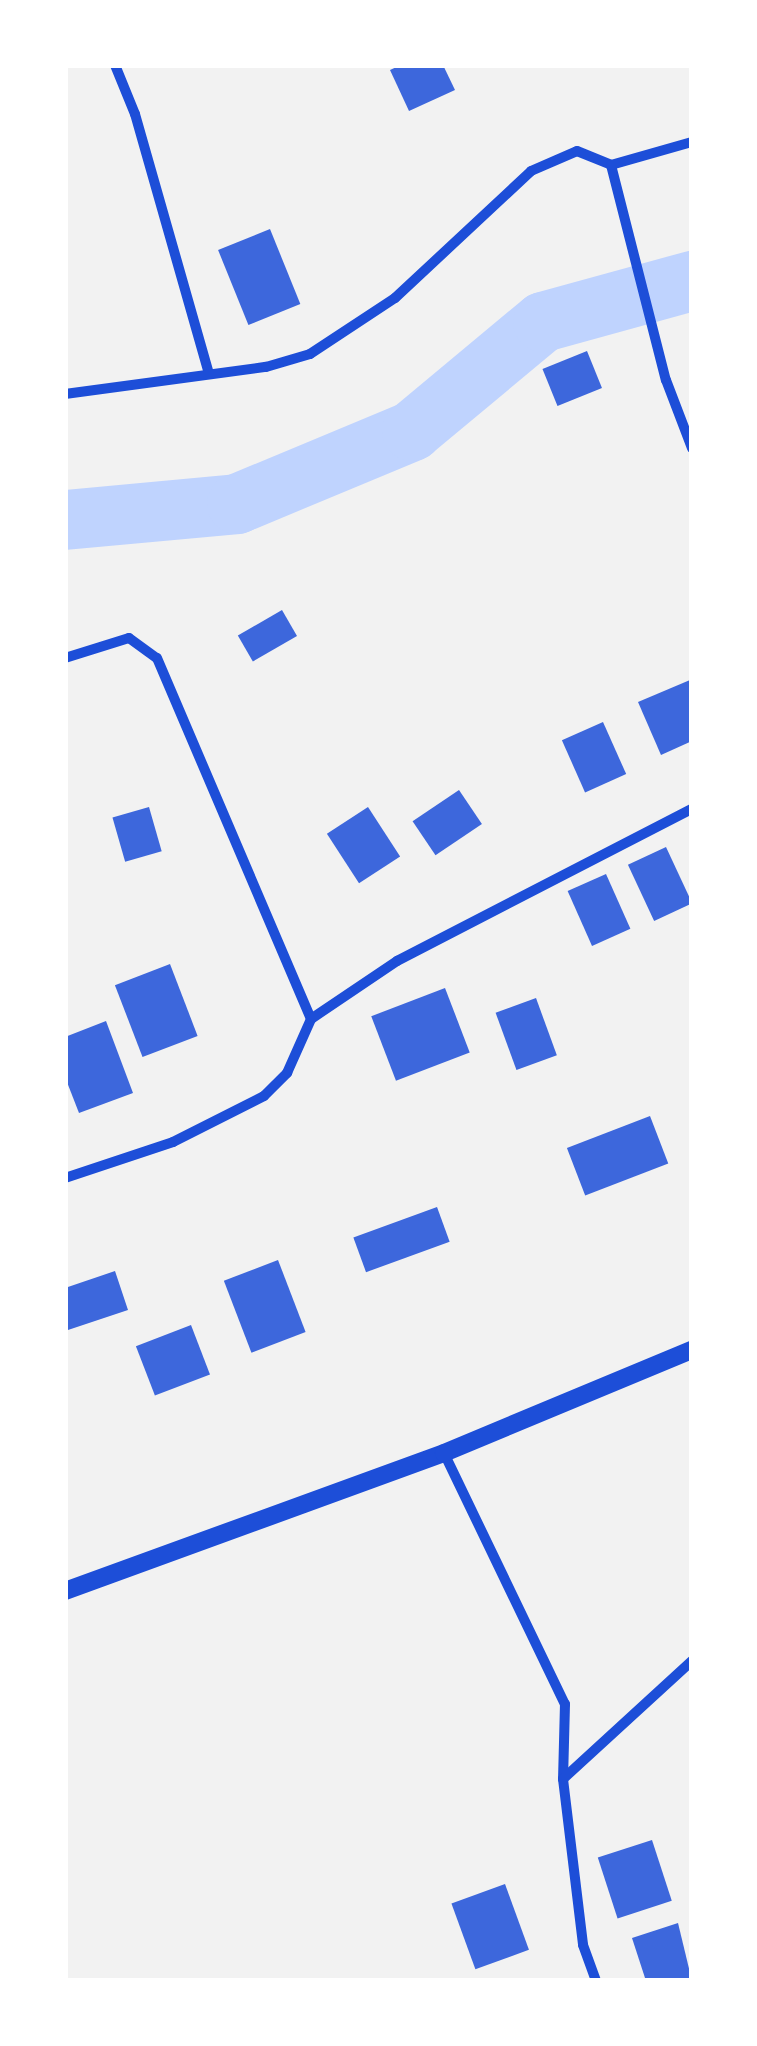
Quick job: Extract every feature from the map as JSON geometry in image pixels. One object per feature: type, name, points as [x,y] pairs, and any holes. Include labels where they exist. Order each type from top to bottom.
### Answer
[{"type":"street","points":[[115,65],[135,114],[208,371]]},
{"type":"street","points":[[65,394],[208,371],[266,367],[310,354],[395,298],[531,171],[577,152],[611,165],[692,142]]},
{"type":"street","points":[[611,165],[666,380],[692,448]]},
{"type":"street","points":[[65,658],[129,638],[157,658],[310,1019]]},
{"type":"street","points":[[65,1178],[173,1142],[264,1096],[287,1073],[310,1019],[396,961],[692,809]]},
{"type":"street","points":[[65,1592],[444,1453],[692,1350]]},
{"type":"street","points":[[444,1453],[565,1704],[563,1778],[582,1944],[596,1981]]},
{"type":"street","points":[[563,1778],[692,1662]]},
{"type":"building","points":[[401,65],[443,65],[455,90],[409,111],[390,70]]},
{"type":"building","points":[[270,229],[300,304],[248,325],[218,250]]},
{"type":"building","points":[[587,351],[602,388],[557,406],[542,369]]},
{"type":"building","points":[[282,610],[297,636],[253,661],[238,636]]},
{"type":"building","points":[[690,680],[692,741],[661,755],[638,702]]},
{"type":"building","points":[[603,722],[626,774],[585,792],[562,740]]},
{"type":"building","points":[[459,790],[482,824],[436,855],[413,821]]},
{"type":"building","points":[[149,807],[162,851],[125,862],[112,817]]},
{"type":"building","points":[[368,807],[400,856],[359,883],[327,834]]},
{"type":"building","points":[[666,847],[692,903],[654,921],[628,865]]},
{"type":"building","points":[[606,874],[630,929],[592,946],[568,891]]},
{"type":"building","points":[[170,964],[198,1036],[143,1057],[115,985]]},
{"type":"building","points":[[445,988],[470,1052],[396,1081],[371,1016]]},
{"type":"building","points":[[536,998],[557,1055],[516,1070],[496,1013]]},
{"type":"building","points":[[106,1021],[133,1093],[79,1113],[65,1077],[65,1037]]},
{"type":"building","points":[[650,1116],[668,1164],[585,1196],[567,1148]]},
{"type":"building","points":[[437,1207],[450,1242],[366,1272],[353,1237]]},
{"type":"building","points":[[278,1260],[306,1332],[251,1353],[224,1281]]},
{"type":"building","points":[[115,1271],[128,1310],[65,1331],[65,1288]]},
{"type":"building","points":[[191,1325],[210,1374],[155,1396],[136,1346]]},
{"type":"building","points":[[652,1840],[672,1901],[618,1918],[598,1858]]},
{"type":"building","points":[[505,1884],[529,1950],[475,1969],[451,1903]]},
{"type":"building","points":[[678,1923],[692,1981],[646,1981],[632,1938]]},
{"type":"waterway","points":[[65,520],[237,504],[412,431],[543,322],[692,281]]}]
